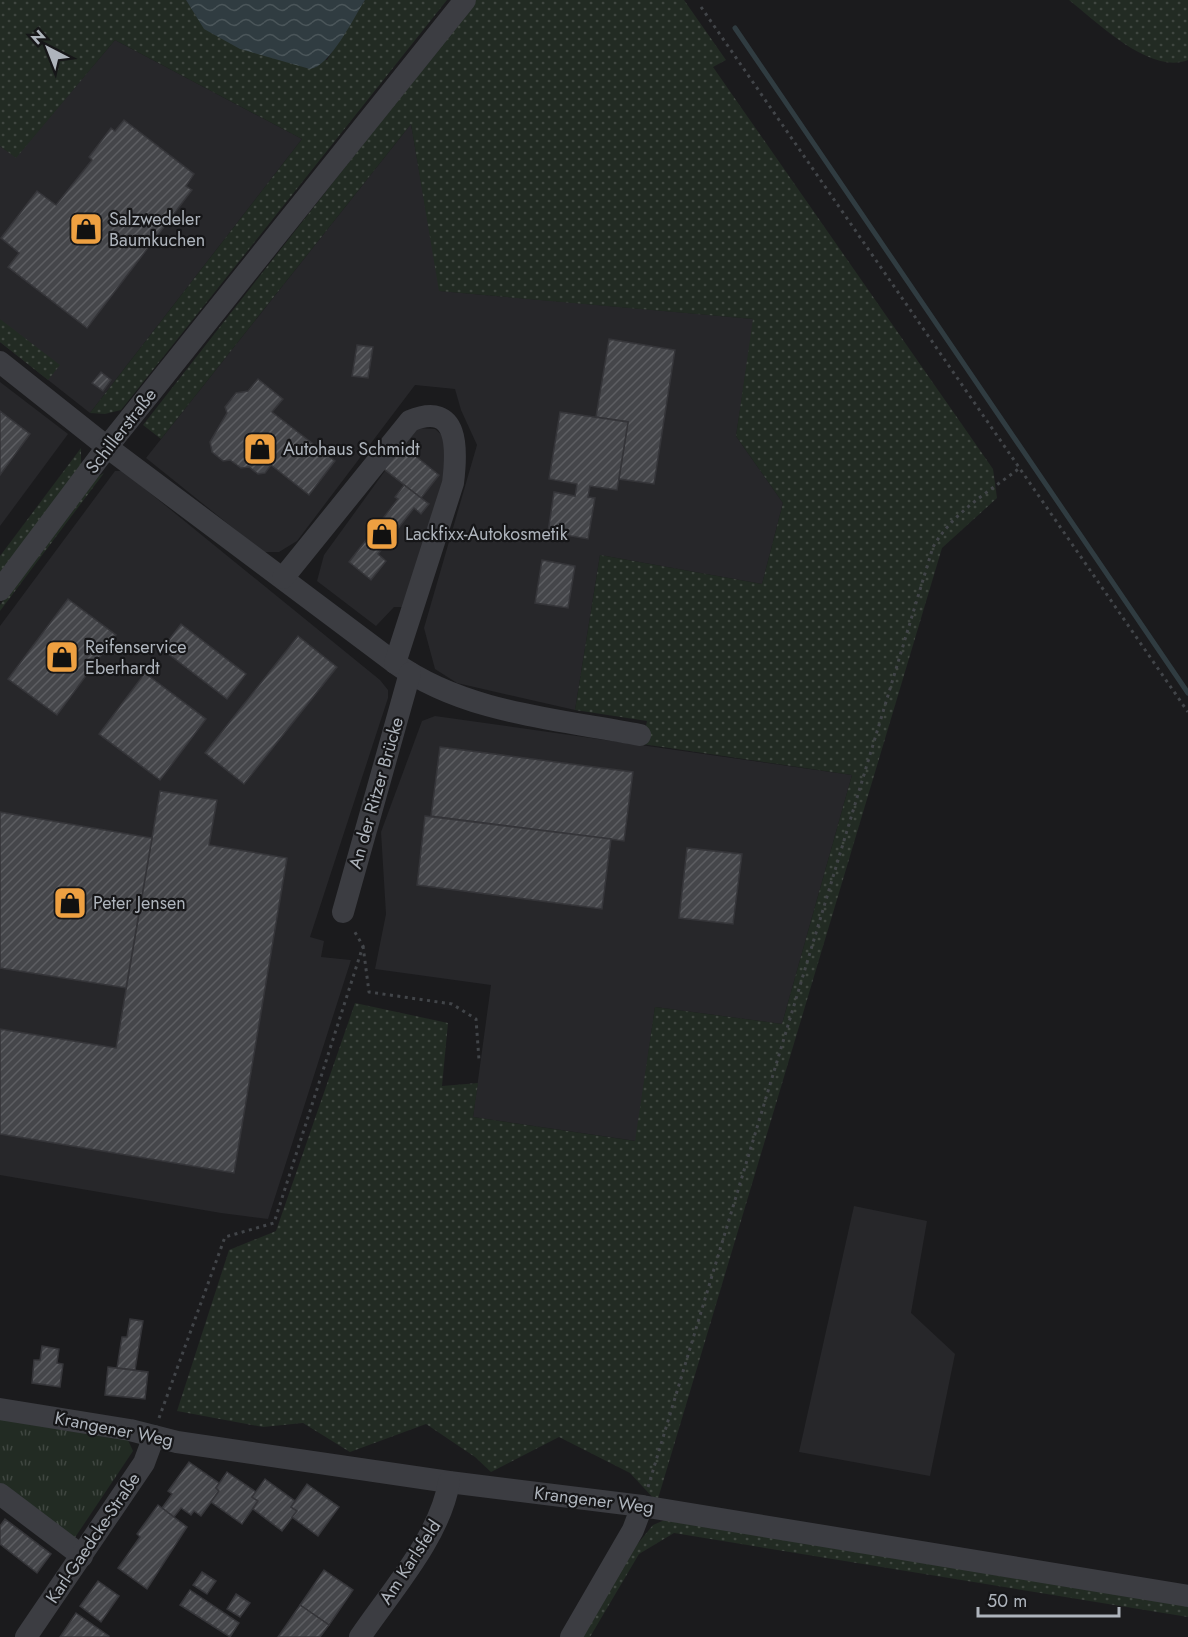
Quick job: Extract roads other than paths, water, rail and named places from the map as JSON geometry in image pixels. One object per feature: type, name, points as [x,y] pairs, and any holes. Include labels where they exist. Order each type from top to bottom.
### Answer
[{"type":"street","name":"Schillerstraße","points":[[0,590],[107,447],[465,0]]},
{"type":"street","points":[[0,362],[107,447],[403,668],[432,687],[476,703],[640,735]]},
{"type":"street","name":"An der Ritzer Brücke","points":[[283,578],[410,421],[422,416],[433,416],[445,421],[453,431],[457,453],[453,483],[403,668],[343,912]]},
{"type":"street","name":"Krangener Weg","points":[[0,1409],[177,1442],[449,1482],[642,1506],[1188,1596]]},
{"type":"street","name":"Karl-Gaedcke-Straße","points":[[26,1637],[144,1463],[154,1436]]},
{"type":"street","name":"Am Karlsfeld","points":[[360,1637],[435,1527],[446,1503],[449,1482]]},
{"type":"street","points":[[0,1494],[82,1556]]},
{"type":"street","points":[[571,1637],[633,1530],[642,1506]]},
{"type":"water","points":[[186,0],[365,0],[333,51],[318,66],[310,69],[240,49],[204,29]]},
{"type":"waterway","points":[[735,28],[1188,693]]},
{"type":"place","name":"Salzwedeler Baumkuchen","points":[[86,229]]},
{"type":"place","name":"Autohaus Schmidt","points":[[260,449]]},
{"type":"place","name":"Lackfixx-Autokosmetik","points":[[382,534]]},
{"type":"place","name":"Reifenservice Eberhardt","points":[[62,657]]},
{"type":"place","name":"Peter Jensen","points":[[70,903]]}]
